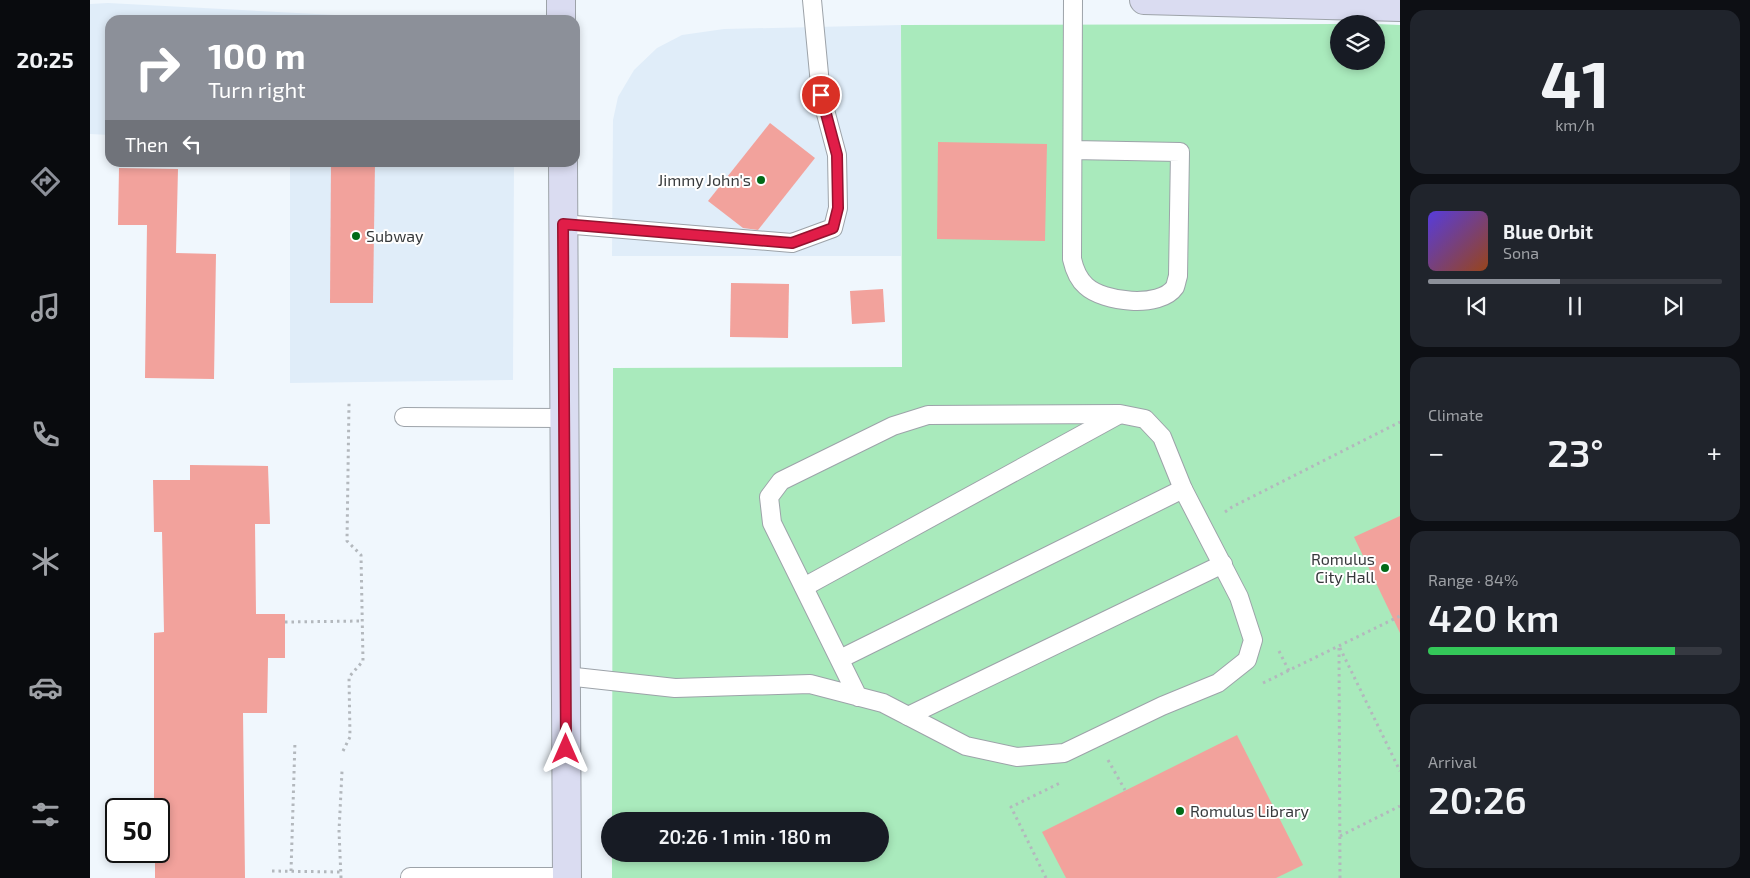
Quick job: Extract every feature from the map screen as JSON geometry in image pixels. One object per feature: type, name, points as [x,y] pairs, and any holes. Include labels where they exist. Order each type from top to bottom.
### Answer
[{"type":"main road","points":[[561,0],[561,15]]},
{"type":"main road","points":[[1144,0],[1400,7]]},
{"type":"main road","points":[[563,167],[567,878]]},
{"type":"lane","points":[[563,224],[792,243],[833,228],[838,208],[837,155],[821,95],[812,0]]},
{"type":"lane","points":[[1073,0],[1072,259],[1084,285],[1100,296],[1123,301],[1139,301],[1164,295],[1174,287],[1178,276],[1180,152],[1073,150]]},
{"type":"lane","points":[[804,587],[1120,414]]},
{"type":"lane","points":[[566,676],[675,688],[810,684],[858,697],[883,703],[966,746],[1017,757],[1064,753],[1162,706],[1218,682],[1247,660],[1253,640],[1239,597],[1183,489],[1162,437],[1145,419],[1120,414],[928,415],[893,426],[781,481],[769,497],[772,522],[858,697]]},
{"type":"lane","points":[[404,416],[563,418]]},
{"type":"lane","points":[[840,659],[1183,489]]},
{"type":"lane","points":[[908,716],[1223,564]]},
{"type":"lane","points":[[410,877],[567,878]]},
{"type":"path","points":[[343,751],[350,737],[349,677],[363,661],[361,555],[348,541],[349,403]]},
{"type":"path","points":[[1221,516],[1232,507],[1400,422]]},
{"type":"path","points":[[285,622],[362,621]]},
{"type":"path","points":[[1276,644],[1289,671]]},
{"type":"path","points":[[1340,878],[1339,646],[1400,771]]},
{"type":"path","points":[[291,871],[295,740]]},
{"type":"path","points":[[1108,759],[1125,790]]},
{"type":"path","points":[[341,878],[338,831],[342,772]]},
{"type":"path","points":[[1340,836],[1400,806]]},
{"type":"path","points":[[1010,807],[1046,878]]},
{"type":"path","points":[[272,871],[340,872]]},
{"type":"shaded area","points":[[108,3],[335,15],[105,15],[105,135],[90,134],[90,4]]},
{"type":"shaded area","points":[[901,25],[901,256],[612,256],[613,120],[618,97],[634,70],[657,48],[682,35],[724,29]]},
{"type":"shaded area","points":[[290,167],[514,167],[513,380],[290,383]]},
{"type":"green space","points":[[1330,24],[1330,70],[1385,70],[1385,24],[1400,25],[1400,878],[612,878],[612,862],[889,862],[889,812],[612,812],[613,368],[902,367],[901,25]]},
{"type":"building","name":"Jimmy John's","points":[[770,123],[815,158],[758,230],[743,228],[708,201]]},
{"type":"building","points":[[938,142],[1047,144],[1045,241],[937,239]]},
{"type":"building","points":[[331,167],[375,167],[373,303],[330,303]]},
{"type":"building","points":[[119,168],[178,169],[176,253],[216,254],[214,379],[145,378],[147,225],[118,225]]},
{"type":"building","points":[[731,283],[789,284],[788,338],[730,337]]},
{"type":"building","points":[[883,289],[885,322],[852,324],[850,291]]},
{"type":"building","points":[[190,465],[268,466],[270,524],[255,524],[256,614],[285,614],[285,658],[268,658],[267,713],[243,713],[245,878],[155,878],[155,863],[170,863],[170,798],[154,798],[154,633],[164,632],[162,532],[154,532],[153,480],[190,480]]},
{"type":"building","name":"Romulus City Hall","points":[[1400,516],[1400,633],[1354,537]]},
{"type":"building","name":"Romulus Library","points":[[1237,735],[1303,865],[1276,878],[1066,878],[1042,832]]},
{"type":"place","name":"Jimmy John's","points":[[761,180]]},
{"type":"place","name":"Subway","points":[[356,236]]},
{"type":"place","name":"Romulus City Hall","points":[[1385,568]]},
{"type":"place","name":"Romulus Library","points":[[1180,811]]},
{"type":"route","points":[[566,749],[563,224],[792,243],[833,228],[838,208],[837,155],[821,95]]}]
